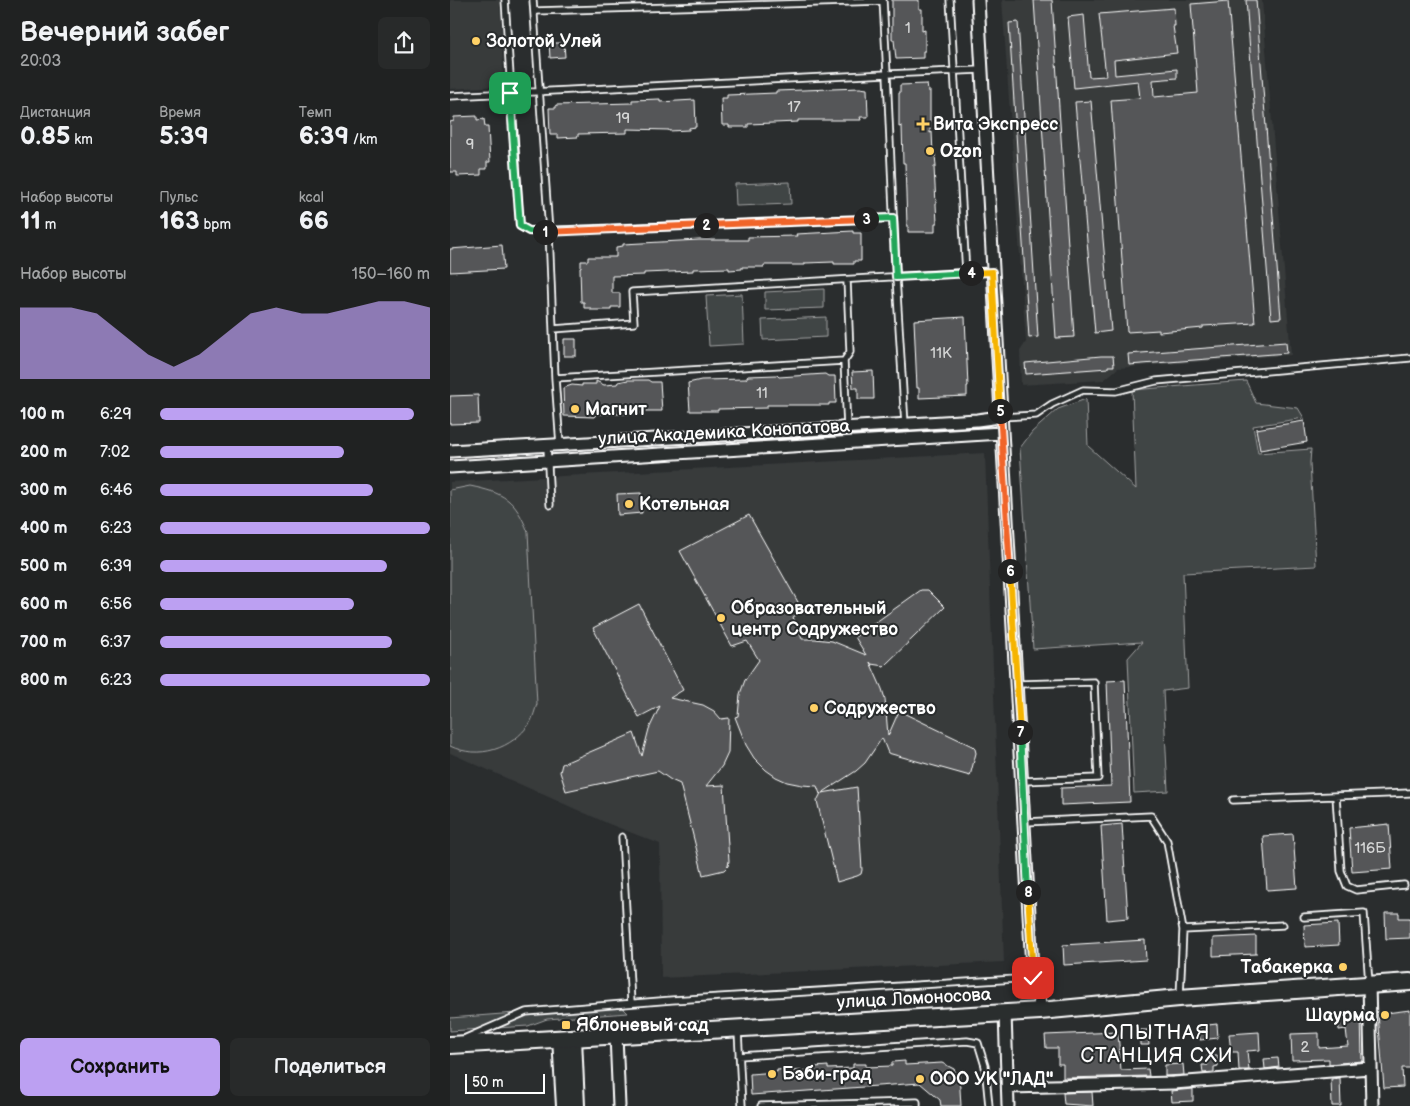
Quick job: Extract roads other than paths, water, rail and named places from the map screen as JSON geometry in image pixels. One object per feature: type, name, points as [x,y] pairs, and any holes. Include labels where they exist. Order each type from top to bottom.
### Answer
[{"type":"main road","name":"улица Ломоносова","points":[[450,1045],[1040,1011],[1180,998],[1410,982]]},
{"type":"street","points":[[978,0],[1033,978],[1039,994],[1040,1011]]},
{"type":"street","name":"улица Академика Конопатова","points":[[450,451],[905,425],[1000,417]]},
{"type":"street","name":"улица Академика Конопатова","points":[[450,467],[1001,433]]},
{"type":"street","points":[[1368,984],[1372,1106]]},
{"type":"street","points":[[1005,1013],[1008,1106]]},
{"type":"street","points":[[616,1035],[619,1106]]},
{"type":"street","points":[[564,1106],[567,1038]]},
{"type":"street","points":[[567,1038],[577,1106]]},
{"type":"street","points":[[1008,1087],[1174,1084],[1370,1068]]},
{"type":"lane","points":[[505,0],[520,226],[529,231],[549,232],[893,218]]},
{"type":"lane","points":[[533,0],[549,232],[555,378],[560,445]]},
{"type":"lane","points":[[534,11],[883,0],[905,425]]},
{"type":"lane","points":[[950,0],[966,273]]},
{"type":"lane","points":[[450,96],[982,70]]},
{"type":"lane","points":[[553,329],[634,324],[632,292],[992,272]]},
{"type":"lane","points":[[847,280],[850,352],[844,361],[847,428]]},
{"type":"lane","points":[[1000,417],[1036,415],[1052,404],[1083,390],[1116,391],[1156,381],[1410,358]]},
{"type":"lane","points":[[555,378],[844,361]]},
{"type":"lane","points":[[547,446],[550,504]]},
{"type":"lane","points":[[1017,684],[1094,682],[1098,778],[1023,781]]},
{"type":"lane","points":[[1233,800],[1410,794]]},
{"type":"lane","points":[[1336,796],[1341,872],[1347,886],[1356,890],[1404,885]]},
{"type":"lane","points":[[1025,822],[1151,816],[1167,840],[1183,930],[1180,998]]},
{"type":"lane","points":[[622,837],[631,1003]]},
{"type":"lane","points":[[1304,917],[1364,913],[1368,984]]},
{"type":"lane","points":[[1183,930],[1283,925]]},
{"type":"lane","points":[[450,1045],[526,1012],[631,1003],[1033,978]]},
{"type":"lane","points":[[738,1029],[742,1106]]},
{"type":"lane","points":[[740,1056],[967,1041],[978,1043],[985,1066],[989,1106]]},
{"type":"lane","points":[[761,1106],[917,1102],[917,1106]]},
{"type":"place","name":"Золотой Улей","points":[[476,41]]},
{"type":"place","name":"Вита Экспресс","points":[[923,124]]},
{"type":"place","name":"Ozon","points":[[930,151]]},
{"type":"place","name":"Магнит","points":[[575,409]]},
{"type":"place","name":"Котельная","points":[[629,504]]},
{"type":"place","name":"Образовательный центр Содружество","points":[[721,618]]},
{"type":"place","name":"Содружество","points":[[814,708]]},
{"type":"place","name":"Табакерка","points":[[1343,967]]},
{"type":"place","name":"Шаурма","points":[[1385,1015]]},
{"type":"place","name":"Яблоневый сад","points":[[566,1025]]},
{"type":"place","name":"Бэби-град","points":[[772,1074]]},
{"type":"place","name":"ООО УК \"ЛАД\"","points":[[920,1079]]},
{"type":"district","name":"ОПЫТНАЯ СТАНЦИЯ СХИ","points":[[1157,1044]]}]
